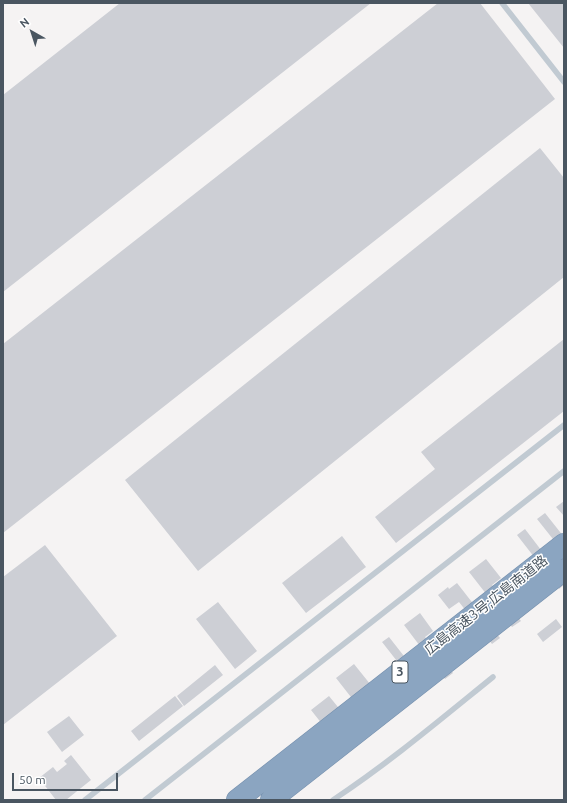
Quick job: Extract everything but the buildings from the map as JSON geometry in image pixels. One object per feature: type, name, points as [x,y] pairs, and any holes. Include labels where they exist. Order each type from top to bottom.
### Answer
[{"type":"highway","name":"広島高速3号;広島南道路","points":[[237,800],[564,544]]},
{"type":"highway","name":"広島高速3号;広島南道路","points":[[271,800],[564,570]]},
{"type":"lane","points":[[502,3],[564,82]]},
{"type":"lane","points":[[84,800],[564,425]]},
{"type":"lane","points":[[145,800],[564,471]]},
{"type":"lane","points":[[333,800],[360,782],[436,724],[493,677]]}]
